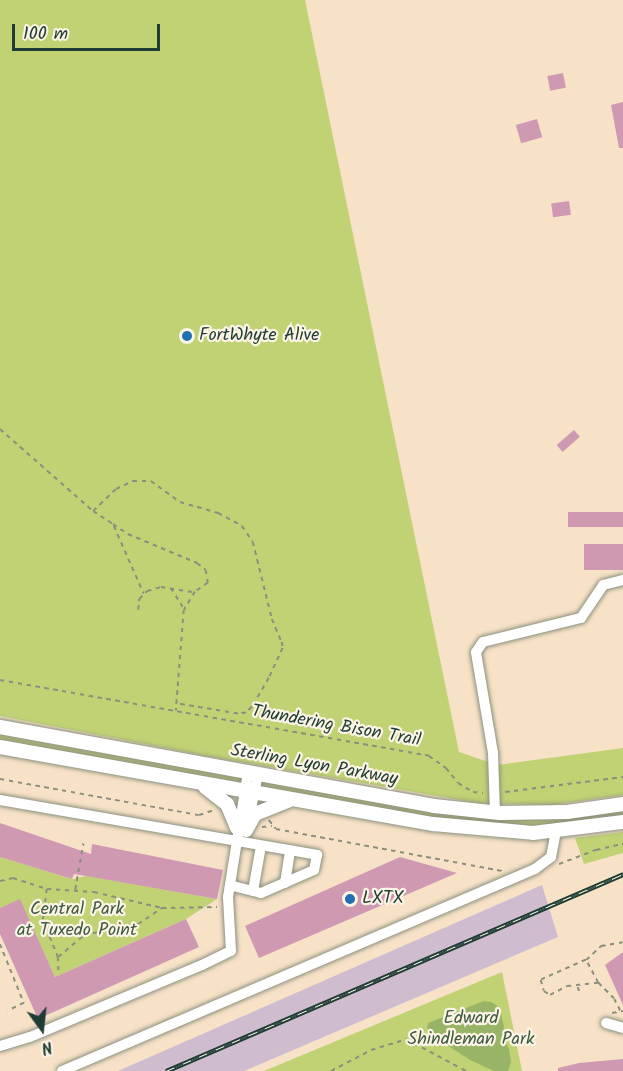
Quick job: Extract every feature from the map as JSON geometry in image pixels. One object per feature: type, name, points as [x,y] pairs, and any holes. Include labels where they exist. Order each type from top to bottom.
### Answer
[{"type":"main road","name":"Sterling Lyon Parkway","points":[[0,727],[434,806],[495,813],[567,812],[623,804]]},
{"type":"main road","name":"Sterling Lyon Parkway","points":[[0,747],[433,824],[500,832],[556,832],[623,822]]},
{"type":"main road","points":[[198,782],[227,804],[242,829],[255,814],[273,804],[293,799]]},
{"type":"lane","points":[[495,813],[493,753],[476,652],[483,642],[581,618],[603,585],[623,580]]},
{"type":"lane","points":[[0,1046],[41,1032],[202,966],[231,951],[227,907],[253,773]]},
{"type":"lane","points":[[0,800],[317,855],[314,870],[261,893],[230,885]]},
{"type":"lane","points":[[62,1071],[535,868],[551,857],[556,832]]},
{"type":"lane","points":[[253,891],[261,846]]},
{"type":"lane","points":[[285,883],[290,850]]},
{"type":"lane","points":[[608,1018],[623,1028]]},
{"type":"path","points":[[0,429],[93,511],[128,534],[197,563],[206,570],[207,583],[195,592],[184,610],[176,711]]},
{"type":"path","points":[[93,511],[116,489],[133,481],[151,481],[180,502],[218,513],[242,526],[253,542],[272,619],[283,648],[269,678],[246,713],[238,714],[178,704]]},
{"type":"path","points":[[113,524],[144,594]]},
{"type":"path","points":[[138,610],[137,603],[144,594],[161,587],[195,592]]},
{"type":"path","points":[[171,588],[184,610]]},
{"type":"path","name":"Thundering Bison Trail","points":[[0,680],[429,756],[446,768],[458,783],[473,792],[494,793],[623,777]]},
{"type":"path","points":[[75,891],[83,844]]},
{"type":"path","points":[[0,881],[13,878],[47,890],[94,892],[162,908],[227,907]]},
{"type":"path","points":[[47,890],[43,920],[58,957],[59,975]]},
{"type":"path","points":[[58,957],[84,935],[138,924],[162,908]]},
{"type":"path","points":[[598,983],[567,986],[554,994],[546,994],[542,980],[586,960],[601,946],[623,942]]},
{"type":"path","points":[[0,944],[24,1003],[8,1011]]},
{"type":"path","points":[[586,960],[598,983],[614,999],[621,1011],[608,1018]]},
{"type":"path","points":[[577,986],[580,994]]},
{"type":"path","points":[[331,1071],[370,1050],[406,1040],[466,1071]]},
{"type":"shaded area","points":[[542,885],[558,937],[244,1071],[118,1071]]},
{"type":"green space","name":"FortWhyte Alive","points":[[0,0],[305,0],[459,752],[497,765],[623,748],[623,795],[550,805],[478,803],[212,757],[0,716]]},
{"type":"green space","points":[[0,735],[445,814],[526,820],[556,819],[623,810],[623,816],[550,826],[502,827],[459,822],[0,742]]},
{"type":"green space","points":[[623,832],[623,853],[584,864],[575,838]]},
{"type":"green space","name":"Central Park at Tuxedo Point","points":[[0,857],[72,879],[87,876],[217,899],[186,919],[55,977],[20,900],[0,908]]},
{"type":"green space","name":"Edward Shindleman Park","points":[[502,972],[522,1071],[264,1071]]},
{"type":"green space","points":[[484,1001],[499,1007],[504,1026],[503,1036],[509,1049],[511,1062],[508,1071],[494,1071],[470,1060],[436,1038],[427,1028],[428,1023]]},
{"type":"building","points":[[563,73],[566,88],[550,91],[547,76]]},
{"type":"building","points":[[623,102],[623,148],[619,148],[611,105]]},
{"type":"building","points":[[537,119],[542,137],[521,143],[516,125]]},
{"type":"building","points":[[569,201],[571,215],[553,217],[551,204]]},
{"type":"building","points":[[574,430],[580,437],[563,452],[557,445]]},
{"type":"building","points":[[568,512],[623,512],[623,527],[568,527]]},
{"type":"building","points":[[584,544],[623,544],[623,570],[584,570]]},
{"type":"building","points":[[0,823],[91,854],[92,844],[223,870],[217,899],[74,874],[72,879],[0,857]]},
{"type":"building","name":"LXTX","points":[[400,857],[457,873],[259,958],[245,926]]},
{"type":"building","points":[[20,899],[55,977],[186,919],[199,947],[38,1019],[0,934],[0,908]]},
{"type":"building","points":[[623,952],[623,1005],[605,965]]},
{"type":"building","points":[[623,1059],[623,1071],[558,1071],[558,1068],[579,1063]]},
{"type":"railway","points":[[166,1071],[623,874]]},
{"type":"place","name":"FortWhyte Alive","points":[[187,336]]},
{"type":"place","name":"LXTX","points":[[350,899]]}]
